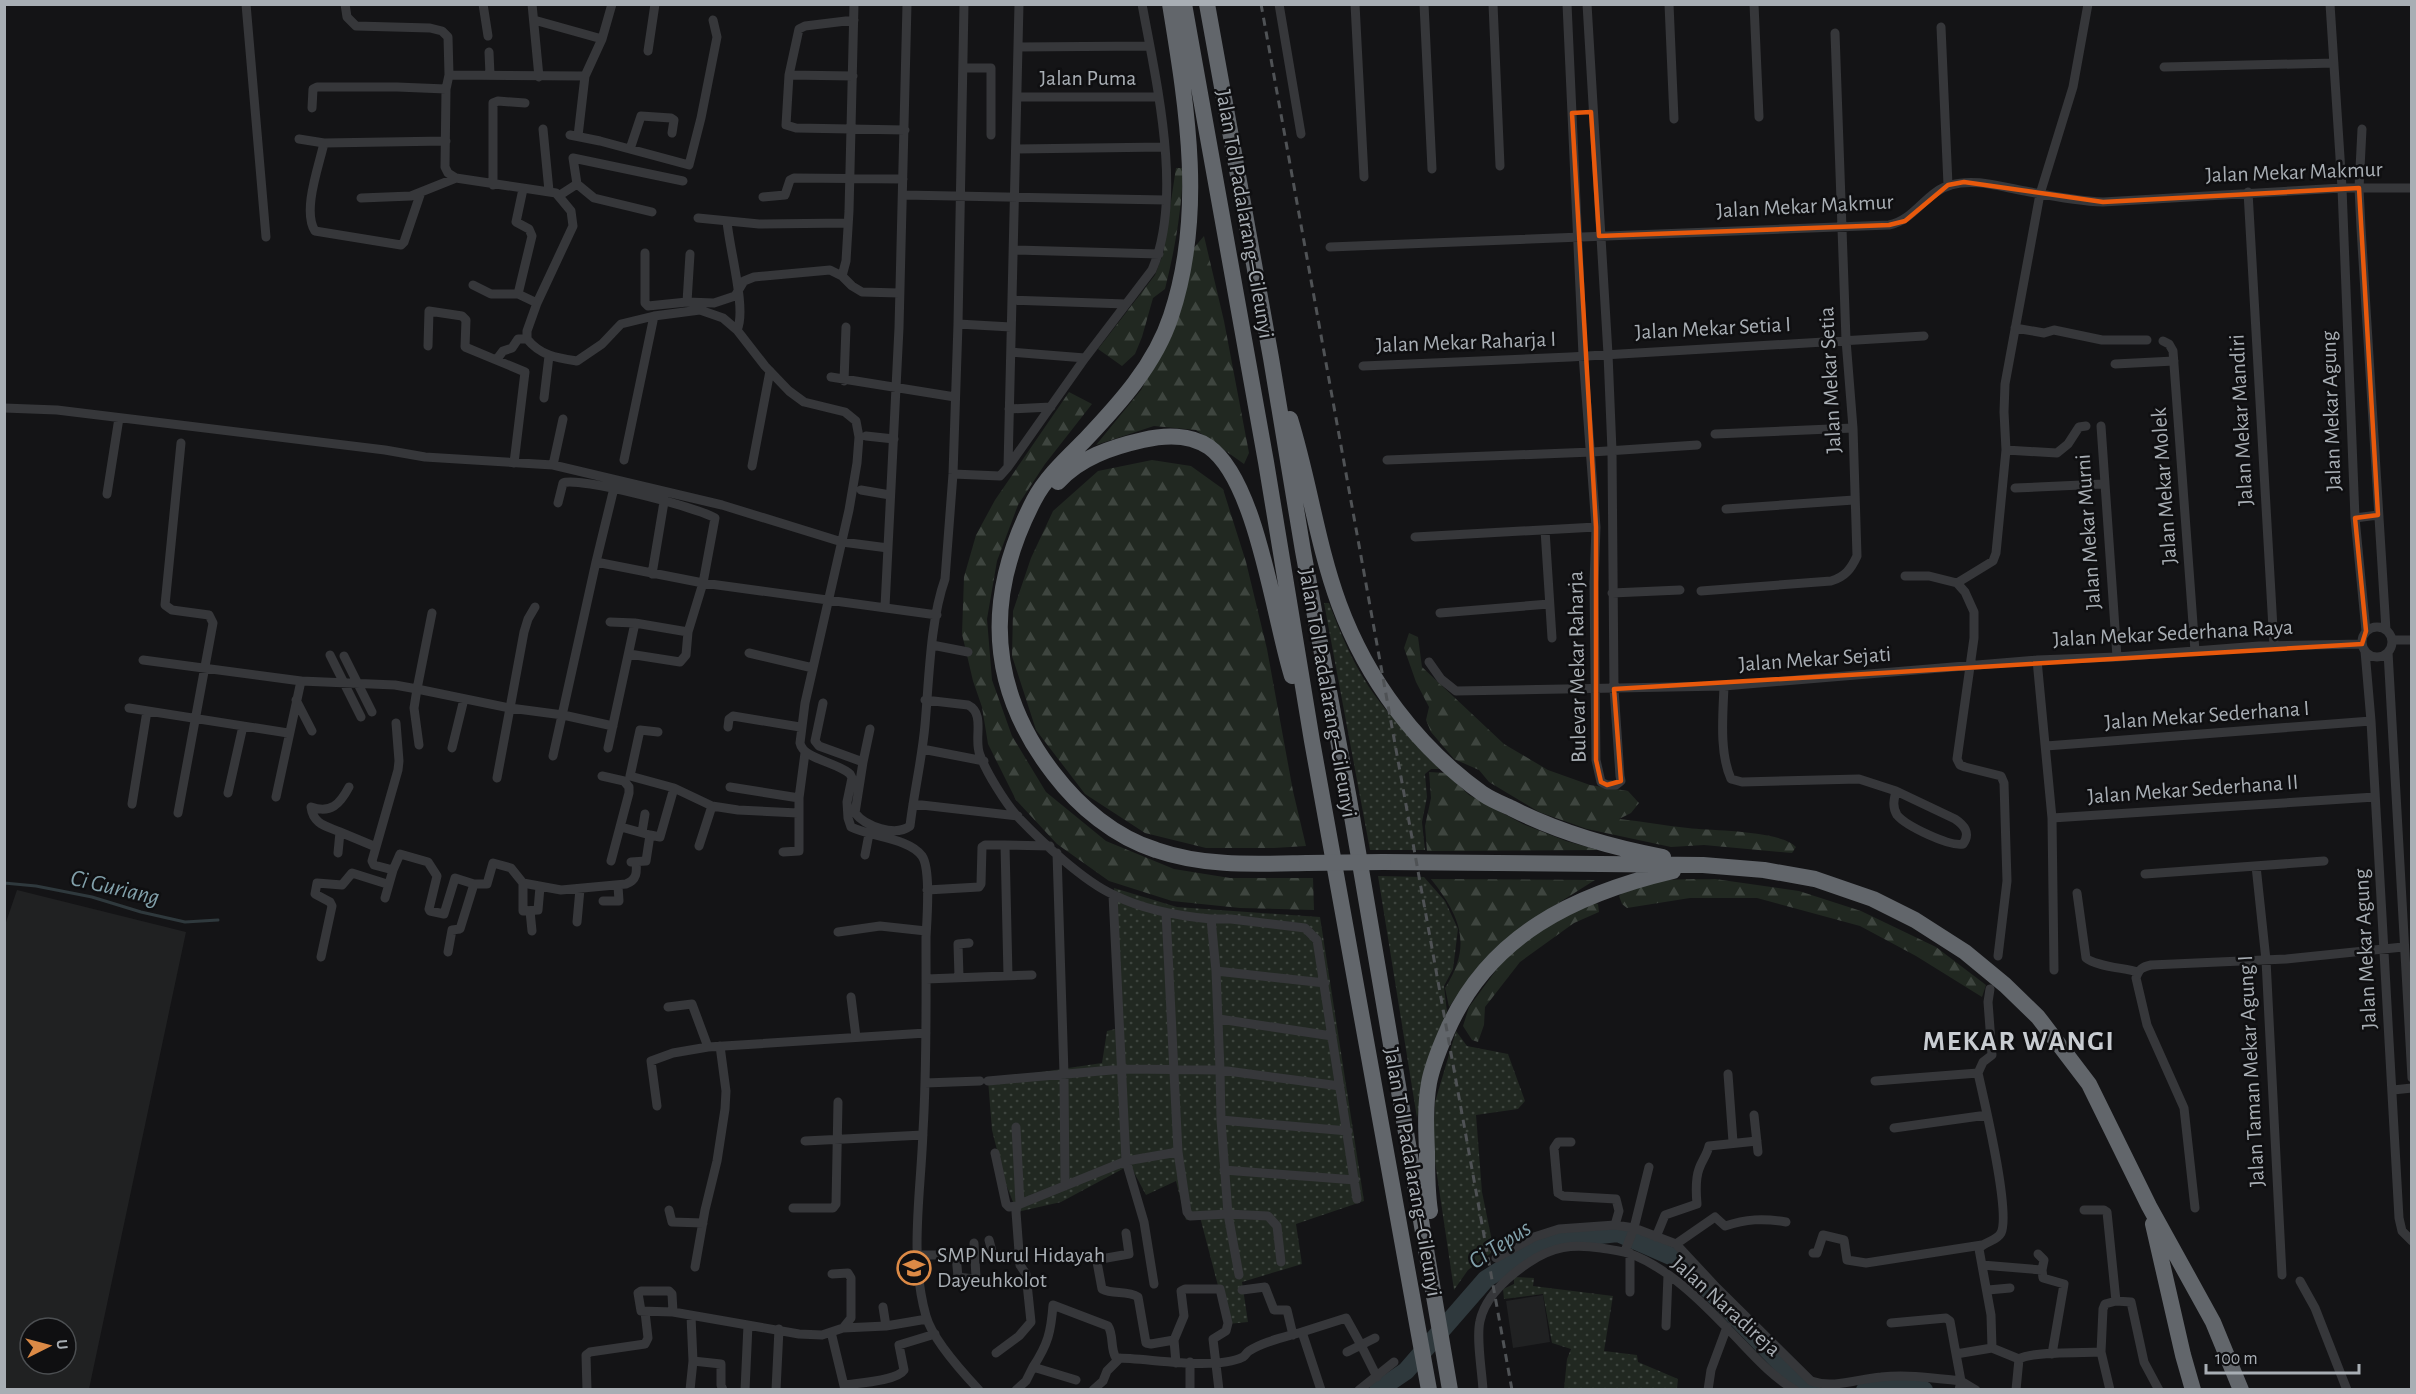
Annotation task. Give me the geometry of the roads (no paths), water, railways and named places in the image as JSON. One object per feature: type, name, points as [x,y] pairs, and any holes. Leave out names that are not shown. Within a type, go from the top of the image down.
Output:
[{"type":"highway","points":[[1170,4],[1184,85],[1191,184],[1186,256],[1170,318],[1139,378],[1109,415],[1058,468],[1035,498],[1004,579],[999,619],[1000,648],[1006,687],[1022,726],[1043,760],[1065,789],[1092,814],[1116,831],[1153,849],[1184,859],[1228,864],[1383,862],[1703,865],[1764,870],[1815,879],[1873,899],[1915,920],[1965,952],[2005,985],[2037,1017],[2072,1059],[2089,1084],[2148,1206],[2213,1322],[2241,1389]]},
{"type":"highway","name":"Jalan Tol Padalarang–Cileunyi","points":[[1184,4],[1264,450],[1312,741],[1428,1383]]},
{"type":"highway","name":"Jalan Tol Padalarang–Cileunyi","points":[[1207,4],[1271,358],[1303,551],[1452,1372],[1450,1389]]},
{"type":"highway","points":[[1271,358],[1303,460],[1314,517],[1339,603],[1364,661],[1409,726],[1429,748],[1484,795],[1534,820],[1578,837],[1608,845],[1703,865]]},
{"type":"highway","points":[[1024,522],[1067,472],[1087,459],[1131,442],[1160,437],[1189,439],[1209,447],[1234,476],[1242,492],[1255,531],[1289,664],[1312,741]]},
{"type":"highway","points":[[1440,1305],[1427,1193],[1426,1120],[1429,1082],[1455,1012],[1487,967],[1520,935],[1536,924],[1573,903],[1634,880],[1703,865]]},
{"type":"highway","points":[[2148,1206],[2193,1389]]},
{"type":"highway","points":[[1452,1372],[1460,1389]]},
{"type":"street","points":[[246,4],[266,237]]},
{"type":"street","points":[[345,4],[347,17],[356,26],[430,27],[442,31],[449,41],[445,167],[448,173],[456,178],[493,185],[549,191],[560,195],[571,211],[573,226],[537,303],[527,331],[527,339],[539,352],[578,361],[598,348],[621,324],[654,316],[700,310],[723,318],[737,330],[770,371],[789,391],[804,402],[845,412],[856,421],[859,437],[857,463],[830,599],[800,727],[800,747],[805,753],[831,762],[852,777],[847,813],[850,831],[869,834],[913,848],[922,856],[926,869],[925,1083],[917,1230],[920,1282],[927,1320],[935,1334],[979,1389]]},
{"type":"street","points":[[483,4],[488,36]]},
{"type":"street","points":[[532,4],[538,77]]},
{"type":"street","points":[[612,4],[602,39],[585,76],[577,136],[689,165],[717,37],[713,20]]},
{"type":"street","points":[[648,51],[655,4]]},
{"type":"street","points":[[842,276],[846,261],[848,223],[854,4]]},
{"type":"street","points":[[885,607],[899,328],[907,4]]},
{"type":"street","points":[[870,729],[854,805],[855,813],[860,820],[895,832],[906,829],[910,826],[922,749],[932,645],[945,579],[953,474],[964,4]]},
{"type":"street","points":[[1008,467],[1017,149],[1018,4]]},
{"type":"street","points":[[953,474],[1000,476],[1084,358],[1152,270],[1159,254],[1166,200],[1164,147],[1142,4]]},
{"type":"street","points":[[1279,4],[1301,134]]},
{"type":"street","points":[[1355,4],[1364,177]]},
{"type":"street","points":[[1424,4],[1432,169]]},
{"type":"street","points":[[1493,4],[1500,166]]},
{"type":"street","name":"Bulevar Mekar Raharja","points":[[1567,4],[1583,356],[1596,527],[1591,689],[1597,770],[1601,782],[1616,785],[1620,781],[1620,776],[1614,689],[1612,451],[1587,4]]},
{"type":"street","points":[[1669,4],[1674,119]]},
{"type":"street","points":[[1754,4],[1759,117]]},
{"type":"street","points":[[1957,583],[1995,558],[2007,450],[2004,400],[2015,328],[2040,194],[2073,87],[2088,4]]},
{"type":"street","name":"Jalan Mekar Agung","points":[[2330,4],[2342,188],[2355,518],[2366,631]]},
{"type":"street","points":[[534,20],[602,39]]},
{"type":"street","points":[[854,20],[801,27],[797,33],[789,75],[786,125],[796,128],[905,130]]},
{"type":"street","points":[[1941,27],[1948,185]]},
{"type":"street","name":"Jalan Mekar Setia","points":[[1701,591],[1831,581],[1848,572],[1857,556],[1853,428],[1846,340],[1835,33]]},
{"type":"street","points":[[1018,47],[1150,46]]},
{"type":"street","points":[[489,52],[490,75]]},
{"type":"street","points":[[2164,68],[2334,63]]},
{"type":"street","points":[[963,68],[991,68],[991,135]]},
{"type":"street","points":[[449,75],[585,76]]},
{"type":"street","points":[[789,75],[853,76]]},
{"type":"street","points":[[312,108],[313,89],[317,87],[397,87],[446,90]]},
{"type":"street","name":"Jalan Puma","points":[[1017,97],[1158,98]]},
{"type":"street","points":[[493,185],[493,103],[498,101],[525,103]]},
{"type":"street","points":[[1572,113],[1592,112]]},
{"type":"street","points":[[630,149],[641,116],[671,118],[674,120],[672,134]]},
{"type":"street","points":[[543,129],[549,191]]},
{"type":"street","name":"Jalan Mekar Agung","points":[[2362,129],[2359,188],[2386,630]]},
{"type":"street","points":[[298,139],[324,143],[446,141]]},
{"type":"street","points":[[324,143],[309,212],[315,231],[401,245],[421,192]]},
{"type":"street","points":[[1017,149],[1164,147]]},
{"type":"street","points":[[652,212],[594,198],[577,184],[573,158],[683,181]]},
{"type":"street","points":[[361,198],[411,196],[456,178]]},
{"type":"street","points":[[763,197],[784,195],[792,178],[903,179]]},
{"type":"street","name":"Jalan Mekar Makmur","points":[[1330,247],[1898,223],[1905,221],[1948,185],[1964,182],[2103,202],[2248,192],[2412,188]]},
{"type":"street","points":[[560,195],[577,184]]},
{"type":"street","points":[[518,294],[532,236],[529,229],[516,222],[523,189]]},
{"type":"street","name":"Jalan Mekar Mandiri","points":[[2248,192],[2274,646]]},
{"type":"street","points":[[903,195],[1166,200]]},
{"type":"street","points":[[698,218],[759,224],[848,223]]},
{"type":"street","points":[[727,221],[741,315],[737,330]]},
{"type":"street","points":[[1014,250],[1159,254]]},
{"type":"street","points":[[645,253],[645,305],[714,303],[732,298],[744,281],[763,274],[830,270],[842,276],[862,292],[899,293]]},
{"type":"street","points":[[687,302],[690,254]]},
{"type":"street","points":[[473,285],[491,294],[518,294],[537,303]]},
{"type":"street","points":[[1012,300],[1126,304]]},
{"type":"street","points":[[428,346],[429,312],[462,316],[466,320],[465,347],[523,370],[525,374],[514,463]]},
{"type":"street","points":[[624,460],[654,316]]},
{"type":"street","points":[[958,324],[1011,327]]},
{"type":"street","points":[[844,381],[846,327]]},
{"type":"street","points":[[2015,328],[2044,333],[2054,330],[2102,340],[2147,340]]},
{"type":"street","name":"Jalan Mekar Setia I","points":[[1570,357],[1924,336]]},
{"type":"street","points":[[497,359],[503,351],[512,348],[518,339],[527,339]]},
{"type":"street","name":"Jalan Mekar Molek","points":[[2163,341],[2172,347],[2174,361],[2195,651]]},
{"type":"street","points":[[1011,352],[1084,358]]},
{"type":"street","points":[[544,398],[549,356]]},
{"type":"street","name":"Jalan Mekar Raharja I","points":[[1363,366],[1570,357]]},
{"type":"street","points":[[2115,364],[2174,361]]},
{"type":"street","points":[[752,466],[770,371]]},
{"type":"street","points":[[831,378],[955,397]]},
{"type":"street","points":[[1009,409],[1051,407]]},
{"type":"street","points":[[4,408],[57,410],[374,448],[425,457],[553,465],[722,505],[842,542],[888,548]]},
{"type":"street","points":[[107,494],[119,418]]},
{"type":"street","points":[[553,465],[563,419]]},
{"type":"street","points":[[2007,450],[2057,453],[2068,444],[2079,427],[2086,426]]},
{"type":"street","name":"Jalan Mekar Murni","points":[[2101,426],[2103,484],[2117,657]]},
{"type":"street","points":[[1715,434],[1853,428]]},
{"type":"street","points":[[866,436],[894,439]]},
{"type":"street","points":[[178,813],[212,618],[209,615],[172,610],[165,605],[181,443]]},
{"type":"street","points":[[1387,460],[1574,453],[1697,445]]},
{"type":"street","points":[[558,503],[563,483],[566,481],[614,488],[715,518],[703,583],[688,632],[686,655],[680,662],[629,654]]},
{"type":"street","points":[[2015,488],[2103,484]]},
{"type":"street","points":[[553,756],[614,488]]},
{"type":"street","points":[[861,490],[890,495]]},
{"type":"street","points":[[1726,509],[1854,501]]},
{"type":"street","points":[[652,574],[664,502]]},
{"type":"street","points":[[2355,518],[2378,515]]},
{"type":"street","points":[[1414,537],[1596,527]]},
{"type":"street","points":[[1545,530],[1552,638]]},
{"type":"street","points":[[596,562],[703,583],[937,615]]},
{"type":"street","points":[[1905,576],[1929,576],[1957,583],[1965,592],[1974,612],[1974,638],[1957,759],[1960,765],[1965,767],[2001,776],[2004,783],[2007,881],[1998,956]]},
{"type":"street","points":[[1612,592],[1680,590]]},
{"type":"street","points":[[1440,613],[1549,604]]},
{"type":"street","points":[[497,778],[524,632],[535,607]]},
{"type":"street","points":[[419,745],[414,708],[432,613]]},
{"type":"street","points":[[610,622],[635,623],[688,632]]},
{"type":"street","points":[[608,748],[635,623]]},
{"type":"street","points":[[2376,627],[2386,630],[2392,640],[2388,652],[2377,657],[2364,648],[2366,631],[2376,627]]},
{"type":"street","points":[[2392,640],[2412,640]]},
{"type":"street","points":[[932,645],[968,652]]},
{"type":"street","name":"Jalan Mekar Sederhana Raya","points":[[2054,970],[2052,818],[2037,660],[2274,646],[2364,648]]},
{"type":"street","name":"Jalan Mekar Agung","points":[[2364,648],[2372,721],[2399,1218],[2402,1231],[2412,1241]]},
{"type":"street","points":[[749,652],[813,668]]},
{"type":"street","name":"Jalan Mekar Agung","points":[[2388,652],[2412,1078]]},
{"type":"street","points":[[330,655],[361,717]]},
{"type":"street","points":[[344,656],[372,712]]},
{"type":"street","points":[[143,660],[301,681],[395,685],[613,726]]},
{"type":"street","name":"Jalan Mekar Sejati","points":[[1429,662],[1441,679],[1456,691],[1724,686],[2037,660]]},
{"type":"street","points":[[276,797],[301,681]]},
{"type":"street","points":[[1724,686],[1724,741],[1726,762],[1731,779],[1742,782],[1859,779],[1896,791],[1962,824],[1967,835],[1963,844],[1953,845],[1902,819],[1894,807],[1896,791]]},
{"type":"street","points":[[452,748],[464,699]]},
{"type":"street","points":[[296,700],[312,731]]},
{"type":"street","points":[[925,700],[968,705],[974,708],[978,715],[977,742],[980,755],[1000,793],[1018,816],[1053,850],[1113,895],[1166,913],[1305,928],[1317,940],[1357,1199]]},
{"type":"street","points":[[823,703],[815,741],[819,746],[863,762]]},
{"type":"street","points":[[129,708],[288,733]]},
{"type":"street","points":[[132,804],[147,711]]},
{"type":"street","points":[[728,727],[729,719],[733,716],[800,727]]},
{"type":"street","name":"Jalan Mekar Sederhana I","points":[[2046,746],[2372,721]]},
{"type":"street","points":[[393,870],[373,864],[398,770],[396,723]]},
{"type":"street","points":[[228,792],[243,726]]},
{"type":"street","points":[[658,732],[640,730],[630,776],[674,788],[712,806],[738,810],[798,813]]},
{"type":"street","points":[[922,749],[984,761]]},
{"type":"street","points":[[783,852],[799,851],[798,813],[805,753]]},
{"type":"street","points":[[602,776],[624,781],[629,787],[621,828],[611,861]]},
{"type":"street","points":[[349,787],[338,803],[329,810],[321,811],[311,807],[312,816],[318,823],[376,848]]},
{"type":"street","points":[[730,787],[799,798]]},
{"type":"street","points":[[621,828],[660,837],[674,788]]},
{"type":"street","name":"Jalan Mekar Sederhana II","points":[[2052,818],[2375,797]]},
{"type":"street","points":[[913,804],[1018,816]]},
{"type":"street","points":[[699,846],[712,806]]},
{"type":"street","points":[[385,898],[387,884],[400,854],[428,862],[437,876],[429,909],[440,915],[444,914],[455,878],[485,886],[492,865],[496,863],[511,868],[523,883],[540,887],[561,890],[618,886],[634,880],[637,871],[633,862],[646,861],[645,814]]},
{"type":"street","points":[[338,853],[340,832]]},
{"type":"street","points":[[865,855],[869,834]]},
{"type":"street","points":[[927,890],[979,887],[982,847],[985,845],[1053,850]]},
{"type":"street","points":[[1005,845],[1008,976]]},
{"type":"street","points":[[1053,850],[1064,1074],[1065,1186]]},
{"type":"street","points":[[2145,874],[2324,861]]},
{"type":"street","name":"Jalan Taman Mekar Agung I","points":[[2256,866],[2266,960],[2282,1275]]},
{"type":"street","points":[[321,957],[332,906],[330,902],[316,894],[316,883],[342,885],[352,873],[387,884]]},
{"type":"street","points":[[523,883],[522,910],[538,910],[540,887]]},
{"type":"street","points":[[448,952],[452,930],[460,928],[474,884]]},
{"type":"street","points":[[603,901],[619,901],[618,886]]},
{"type":"street","points":[[577,922],[580,889]]},
{"type":"street","points":[[2077,893],[2086,958],[2095,964],[2111,965],[2138,972]]},
{"type":"street","points":[[1113,895],[1126,1161],[1144,1222],[1154,1284]]},
{"type":"street","points":[[530,911],[532,931]]},
{"type":"street","points":[[1166,913],[1178,1152],[1188,1215],[1268,1216],[1277,1226],[1281,1262]]},
{"type":"street","points":[[1211,919],[1219,1019],[1224,1170],[1228,1214],[1239,1275]]},
{"type":"street","points":[[837,932],[880,926],[926,931]]},
{"type":"street","points":[[959,976],[958,944],[969,943]]},
{"type":"street","points":[[2195,1208],[2184,1108],[2147,1025],[2136,978],[2138,972],[2142,967],[2151,965],[2266,960],[2403,947]]},
{"type":"street","points":[[1216,970],[1325,983]]},
{"type":"street","points":[[926,979],[1032,975]]},
{"type":"street","points":[[2387,979],[2405,977]]},
{"type":"street","points":[[1813,1253],[1817,1253],[1823,1236],[1844,1240],[1847,1260],[1866,1263],[1982,1245],[2001,1233],[2002,1213],[1996,1154],[1978,1073],[1983,1062],[1992,1055],[1988,1002],[1990,989]]},
{"type":"street","points":[[851,997],[856,1037]]},
{"type":"street","points":[[668,1007],[691,1003],[708,1047]]},
{"type":"street","points":[[1219,1019],[1332,1036]]},
{"type":"street","points":[[657,1106],[651,1061],[673,1053],[720,1046],[926,1033]]},
{"type":"street","points":[[695,1267],[717,1161],[725,1109],[726,1090],[720,1046]]},
{"type":"street","points":[[925,1083],[984,1081],[1123,1069],[1173,1069],[1220,1070],[1340,1086]]},
{"type":"street","points":[[1875,1081],[1978,1073]]},
{"type":"street","points":[[1728,1074],[1733,1142]]},
{"type":"street","points":[[2393,1090],[2412,1088]]},
{"type":"street","points":[[793,1208],[833,1208],[835,1206],[838,1102]]},
{"type":"street","points":[[1754,1114],[1758,1152]]},
{"type":"street","points":[[1894,1128],[1987,1115]]},
{"type":"street","points":[[1221,1120],[1348,1131]]},
{"type":"street","points":[[996,1353],[1019,1336],[1031,1322],[1026,1274],[1020,1266],[1019,1254],[1016,1127]]},
{"type":"street","points":[[805,1141],[923,1135]]},
{"type":"street","points":[[1656,1237],[1665,1215],[1697,1204],[1698,1173],[1700,1165],[1706,1159],[1709,1146],[1757,1141]]},
{"type":"street","points":[[1571,1142],[1557,1142],[1554,1148],[1558,1193],[1563,1196],[1616,1199],[1619,1211],[1615,1226]]},
{"type":"street","points":[[995,1153],[1006,1204],[1009,1207],[1126,1161],[1178,1152]]},
{"type":"street","points":[[1630,1292],[1627,1249],[1649,1167]]},
{"type":"street","points":[[1224,1170],[1355,1180]]},
{"type":"street","points":[[2084,1210],[2104,1209],[2107,1212],[2116,1300]]},
{"type":"street","points":[[669,1210],[670,1221],[673,1223],[703,1223]]},
{"type":"street","points":[[1676,1244],[1716,1217],[1725,1226],[1745,1219],[1771,1219],[1786,1222]]},
{"type":"street","points":[[1496,1258],[1543,1233],[1559,1229],[1615,1226],[1634,1229],[1676,1244],[1811,1381],[1843,1384],[1892,1377],[1976,1389]]},
{"type":"street","points":[[1126,1233],[1129,1254],[1101,1259],[1097,1262],[1102,1289],[1138,1297],[1144,1337],[1148,1344],[1174,1340]]},
{"type":"street","points":[[989,1240],[993,1255],[1019,1254]]},
{"type":"street","points":[[918,1254],[956,1255],[958,1277],[974,1279],[976,1277],[974,1243]]},
{"type":"street","name":"Jalan Naradireja","points":[[1483,1389],[1480,1322],[1490,1300],[1515,1272],[1546,1252],[1577,1244],[1627,1249],[1668,1275],[1727,1327],[1776,1383],[1795,1389]]},
{"type":"street","points":[[1982,1245],[1979,1249],[1988,1290],[1992,1348]]},
{"type":"street","points":[[2038,1254],[2044,1260],[2043,1278],[2064,1284],[2052,1354]]},
{"type":"street","points":[[1982,1265],[2042,1270]]},
{"type":"street","points":[[832,1274],[850,1275],[851,1315],[843,1328]]},
{"type":"street","points":[[1666,1326],[1668,1275]]},
{"type":"street","points":[[2300,1281],[2315,1308],[2347,1389]]},
{"type":"street","points":[[1242,1290],[1265,1287],[1274,1310],[1286,1309],[1288,1311],[1322,1389]]},
{"type":"street","points":[[1988,1290],[2010,1288]]},
{"type":"street","points":[[1176,1363],[1174,1340],[1184,1316],[1181,1291],[1220,1289],[1228,1323],[1226,1330],[1213,1338],[1219,1389]]},
{"type":"street","points":[[587,1389],[585,1355],[591,1352],[645,1344],[648,1338],[638,1293],[640,1291],[668,1290],[671,1292],[673,1306]]},
{"type":"street","points":[[2110,1389],[2101,1352],[2103,1309],[2105,1304],[2116,1300],[2131,1302],[2144,1362],[2159,1389]]},
{"type":"street","points":[[1016,1389],[1026,1381],[1047,1346],[1053,1324],[1053,1305],[1108,1326],[1114,1356],[1148,1358],[1176,1363],[1217,1362],[1241,1358],[1256,1348],[1346,1318],[1377,1377]]},
{"type":"street","points":[[641,1306],[673,1306],[691,1316],[799,1334],[822,1335],[843,1328],[886,1326],[927,1320]]},
{"type":"street","points":[[883,1307],[886,1326]]},
{"type":"street","points":[[690,1389],[693,1361],[691,1316]]},
{"type":"street","points":[[1892,1323],[1946,1318],[1950,1321],[1960,1385]]},
{"type":"street","points":[[745,1389],[748,1325]]},
{"type":"street","points":[[1708,1389],[1711,1370],[1727,1327]]},
{"type":"street","points":[[776,1389],[779,1329]]},
{"type":"street","points":[[831,1332],[845,1387],[901,1374],[903,1370],[899,1345],[935,1334]]},
{"type":"street","points":[[1347,1352],[1375,1338]]},
{"type":"street","points":[[1956,1354],[1992,1348],[2019,1359]]},
{"type":"street","points":[[2019,1359],[2024,1356],[2101,1352]]},
{"type":"street","points":[[1093,1389],[1101,1384],[1107,1371],[1120,1358]]},
{"type":"street","points":[[2016,1389],[2019,1359]]},
{"type":"street","points":[[693,1361],[721,1364],[721,1387],[723,1389]]},
{"type":"street","points":[[1190,1362],[1190,1389]]},
{"type":"street","points":[[1359,1389],[1394,1362]]},
{"type":"street","points":[[1033,1366],[1076,1380]]},
{"type":"waterway","name":"Ci Guriang","points":[[4,883],[36,886],[92,897],[185,922],[218,920]]},
{"type":"waterway","name":"Ci Tepus","points":[[1378,1390],[1406,1371],[1486,1279],[1546,1241],[1618,1233],[1675,1258],[1781,1364],[1812,1390]]},
{"type":"waterway","name":"Ci Tepus","points":[[1865,1390],[1912,1386],[1924,1390]]},
{"type":"railway","points":[[1261,4],[1512,1390]]},
{"type":"place","name":"SMP Nurul Hidayah Dayeuhkolot","points":[[914,1268]]},
{"type":"district","name":"MEKAR WANGI","points":[[2019,1042]]}]
